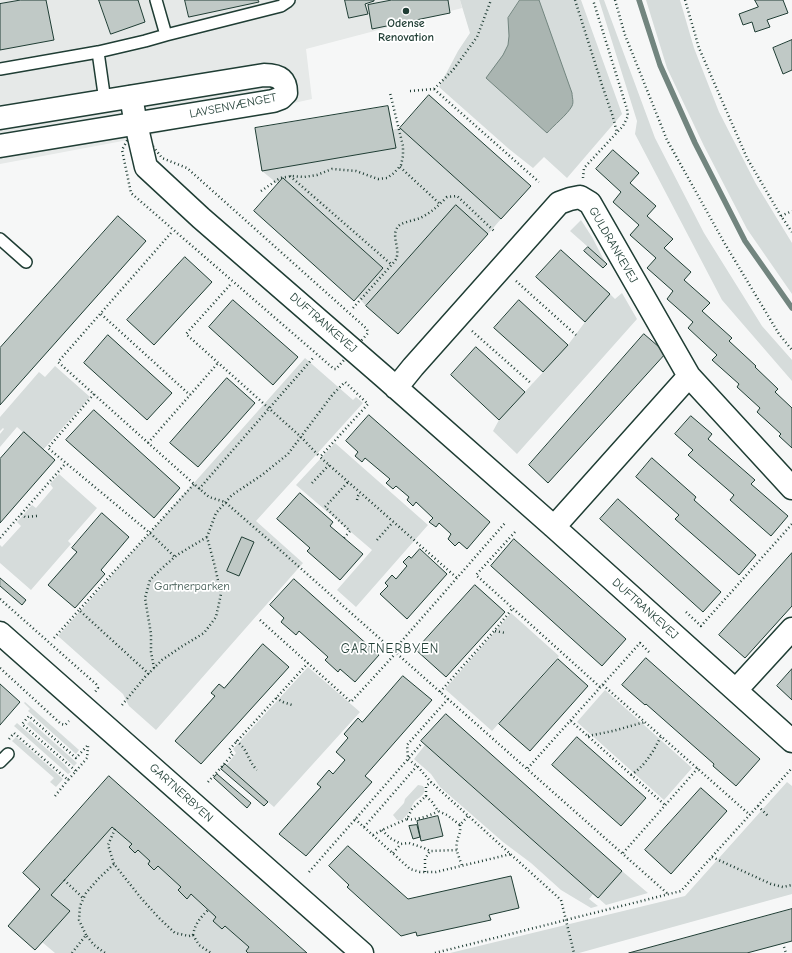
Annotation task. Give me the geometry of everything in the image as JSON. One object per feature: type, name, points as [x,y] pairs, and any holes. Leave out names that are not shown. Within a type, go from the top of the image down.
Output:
[{"type":"street","name":"LAVSENVÆNGET","points":[[0,118],[264,75],[273,75],[282,80],[286,86],[286,92],[281,98],[273,101],[0,146]]},
{"type":"street","name":"DUFTRANKEVEJ","points":[[131,97],[146,167],[201,218],[554,527],[792,741]]},
{"type":"street","name":"GULDRANKEVEJ","points":[[396,388],[559,203],[580,197],[590,203],[689,376],[792,488]]},
{"type":"street","points":[[554,527],[689,376]]},
{"type":"street","points":[[736,690],[792,629]]},
{"type":"street","name":"GARTNERBYEN","points":[[0,633],[362,953]]},
{"type":"lane","points":[[156,0],[166,35]]},
{"type":"lane","points":[[0,69],[98,52],[145,41],[281,6],[289,0]]},
{"type":"lane","points":[[98,52],[105,101]]},
{"type":"lane","points":[[0,239],[26,262]]},
{"type":"path","points":[[410,91],[434,89],[453,70],[477,37],[491,0]]},
{"type":"path","points":[[575,0],[617,133]]},
{"type":"path","points":[[580,197],[584,168],[623,126],[628,116],[593,0]]},
{"type":"path","points":[[615,0],[625,35],[667,140],[736,264],[779,334],[792,350]]},
{"type":"path","points":[[685,0],[699,48],[747,158],[792,232]]},
{"type":"path","points":[[434,89],[539,182]]},
{"type":"path","points":[[261,191],[280,178],[317,175],[332,169],[356,171],[378,179],[387,178],[394,173],[400,166],[403,156],[403,146],[390,93]]},
{"type":"path","points":[[400,166],[440,204]]},
{"type":"path","points":[[290,176],[392,265]]},
{"type":"path","points":[[353,308],[395,261],[397,255],[395,234],[397,227],[402,223],[410,222],[427,214],[436,208],[447,197],[457,196],[495,232]]},
{"type":"path","points":[[781,216],[792,211]]},
{"type":"path","points":[[172,233],[58,362],[199,489],[209,497],[224,502],[271,542],[668,894]]},
{"type":"path","points":[[501,268],[576,334]]},
{"type":"path","points":[[230,285],[186,334],[301,437],[320,457],[457,578]]},
{"type":"path","points":[[101,314],[190,395]]},
{"type":"path","points":[[457,317],[532,384]]},
{"type":"path","points":[[199,489],[313,358]]},
{"type":"path","points":[[148,443],[218,363]]},
{"type":"path","points":[[122,705],[162,660],[204,633],[216,617],[221,594],[207,537],[216,513],[224,502],[232,495],[262,475],[288,454],[326,404],[345,382],[368,404],[320,457]]},
{"type":"path","points":[[94,394],[48,448],[150,533],[175,557]]},
{"type":"path","points":[[0,538],[66,463]]},
{"type":"path","points":[[312,483],[329,465]]},
{"type":"path","points":[[344,538],[350,531],[325,507],[348,482]]},
{"type":"path","points":[[54,638],[194,484]]},
{"type":"path","points":[[357,500],[360,493]]},
{"type":"path","points":[[21,514],[25,517],[37,516],[39,518]]},
{"type":"path","points":[[377,540],[393,522]]},
{"type":"path","points":[[393,651],[505,523]]},
{"type":"path","points":[[686,612],[701,626],[792,524]]},
{"type":"path","points":[[515,532],[476,575],[601,688]]},
{"type":"path","points":[[155,668],[151,652],[151,634],[145,598],[150,580],[175,557],[207,537]]},
{"type":"path","points":[[0,599],[96,684],[98,688],[65,725],[61,724],[0,668]]},
{"type":"path","points":[[440,692],[513,608]]},
{"type":"path","points":[[79,610],[149,674]]},
{"type":"path","points":[[260,620],[351,702],[396,653]]},
{"type":"path","points":[[494,631],[506,633]]},
{"type":"path","points":[[528,769],[640,643],[649,652]]},
{"type":"path","points":[[208,782],[233,754],[228,750],[308,663]]},
{"type":"path","points":[[603,685],[750,815]]},
{"type":"path","points":[[276,698],[292,705]]},
{"type":"path","points":[[408,759],[407,745],[448,700]]},
{"type":"path","points":[[55,796],[87,758],[88,745],[76,758],[29,716],[22,724],[76,771]]},
{"type":"path","points":[[571,721],[665,805]]},
{"type":"path","points":[[588,736],[646,722]]},
{"type":"path","points":[[4,758],[7,741],[14,732],[68,780]]},
{"type":"path","points":[[631,775],[645,763],[661,736]]},
{"type":"path","points":[[236,741],[246,750],[252,765],[257,770]]},
{"type":"path","points":[[309,872],[422,743]]},
{"type":"path","points":[[408,759],[418,766],[431,782],[561,900],[574,953]]},
{"type":"path","points":[[364,827],[418,766]]},
{"type":"path","points":[[623,853],[698,768]]},
{"type":"path","points":[[435,953],[445,952],[681,891],[792,768]]},
{"type":"path","points":[[431,782],[426,786],[426,796],[438,811],[447,815],[460,826],[461,832],[456,844],[462,866]]},
{"type":"path","points":[[407,819],[412,809],[426,796]]},
{"type":"path","points":[[758,806],[768,816]]},
{"type":"path","points":[[373,835],[407,819],[415,820],[434,814],[438,811]]},
{"type":"path","points":[[460,826],[468,816]]},
{"type":"path","points":[[355,819],[410,869],[420,872],[436,872],[511,854]]},
{"type":"path","points":[[115,829],[108,845],[114,864],[141,898],[175,933],[189,936],[193,935]]},
{"type":"path","points":[[382,830],[390,838],[401,844],[410,843],[430,851],[457,850]]},
{"type":"path","points":[[393,853],[401,844]]},
{"type":"path","points":[[425,872],[425,859],[430,851]]},
{"type":"path","points":[[712,857],[771,884],[783,887],[792,885]]},
{"type":"path","points":[[105,953],[94,945],[86,935],[79,920],[80,906],[86,893],[94,883],[114,864]]},
{"type":"path","points":[[64,880],[84,899]]},
{"type":"path","points":[[208,910],[195,926],[193,935],[199,946],[211,953]]},
{"type":"path","points":[[72,953],[86,935]]},
{"type":"path","points":[[784,947],[786,953]]},
{"type":"shaded area","points":[[0,0],[460,0],[462,8],[306,49],[312,99],[128,140],[0,164]]},
{"type":"shaded area","points":[[520,0],[539,0],[572,93],[572,106],[547,133],[486,78],[503,55],[508,45],[508,18]]},
{"type":"green space","points":[[460,0],[581,0],[622,114],[567,178],[544,157],[533,168],[509,149],[439,87],[458,51],[470,33]]},
{"type":"green space","points":[[599,0],[604,0],[655,138],[704,233],[762,326],[792,360],[792,381],[722,300],[635,134],[637,121]]},
{"type":"green space","points":[[646,0],[680,0],[694,48],[719,112],[756,184],[792,243],[792,294],[747,229],[704,146],[667,68]]},
{"type":"green space","points":[[400,128],[501,219],[488,234],[456,206],[366,306],[358,297],[383,268],[283,179],[278,184],[262,171],[395,148],[392,130]]},
{"type":"green space","points":[[581,220],[592,237],[605,262],[570,231]]},
{"type":"green space","points":[[622,293],[637,319],[517,454],[493,431],[499,420],[568,345],[585,322],[610,294],[615,299]]},
{"type":"green space","name":"Gartnerparken","points":[[305,358],[353,400],[356,397],[363,403],[256,521],[303,563],[156,730],[129,706],[123,694],[58,636]]},
{"type":"green space","points":[[55,366],[90,397],[43,450],[17,427],[0,447],[0,434],[4,429],[3,428],[0,431],[0,417],[39,372],[45,377]]},
{"type":"green space","points":[[335,443],[428,525],[356,607],[337,590],[372,550],[296,485]]},
{"type":"green space","points":[[59,474],[97,508],[68,541],[71,544],[31,590],[0,563],[0,545],[2,547],[21,526],[17,522],[32,505],[36,508],[53,488],[50,484]]},
{"type":"green space","points":[[511,613],[559,656],[492,731],[445,689]]},
{"type":"green space","points":[[308,667],[360,712],[274,807],[226,766],[236,753],[233,749]]},
{"type":"green space","points":[[605,690],[692,768],[664,800],[577,722]]},
{"type":"green space","points":[[25,702],[79,750],[76,754],[28,711],[30,709],[24,703]]},
{"type":"green space","points":[[30,721],[77,763],[74,766],[27,724]]},
{"type":"green space","points":[[17,723],[64,764],[71,772],[68,774],[14,726]]},
{"type":"green space","points":[[16,737],[63,779],[56,787],[50,782],[54,778],[12,741]]},
{"type":"green space","points":[[425,745],[593,894],[589,899],[598,906],[591,908],[561,890],[440,787],[431,774],[414,759]]},
{"type":"green space","points":[[787,782],[792,786],[792,894],[579,953],[450,953],[685,896]]},
{"type":"green space","points":[[418,785],[423,786],[424,789],[422,796],[415,801],[403,819],[397,820],[393,815]]},
{"type":"green space","points":[[112,827],[132,844],[129,847],[135,853],[138,850],[150,861],[148,864],[154,870],[158,866],[181,887],[178,891],[187,898],[191,894],[216,917],[213,921],[222,929],[225,926],[249,947],[246,951],[248,953],[55,953],[42,942],[70,911],[51,895]]},
{"type":"green space","points":[[622,871],[648,893],[606,905],[598,898]]},
{"type":"building","points":[[21,0],[46,0],[54,40],[0,50],[0,4]]},
{"type":"building","points":[[99,0],[138,0],[145,22],[111,34]]},
{"type":"building","points":[[185,0],[258,0],[259,2],[189,17]]},
{"type":"building","points":[[345,0],[374,1],[365,4],[368,14],[349,18]]},
{"type":"building","points":[[392,0],[448,0],[450,13],[372,29],[368,5]]},
{"type":"building","points":[[755,0],[783,0],[788,13],[767,20],[770,27],[755,32],[752,22],[743,25],[739,14],[758,7]]},
{"type":"building","points":[[792,40],[792,70],[783,74],[773,48]]},
{"type":"building","points":[[429,95],[531,186],[501,219],[400,128]]},
{"type":"building","points":[[388,106],[396,148],[262,171],[255,128]]},
{"type":"building","points":[[613,150],[639,173],[630,183],[656,206],[647,216],[673,239],[664,248],[691,272],[684,280],[710,303],[702,311],[732,338],[729,341],[778,389],[775,392],[792,408],[792,448],[779,436],[781,434],[757,412],[760,408],[737,387],[739,384],[712,360],[717,355],[688,328],[693,322],[667,299],[673,291],[647,268],[656,258],[630,235],[639,225],[613,202],[621,192],[596,169]]},
{"type":"building","points":[[283,178],[383,268],[354,301],[254,211]]},
{"type":"building","points":[[456,205],[488,234],[398,334],[366,306]]},
{"type":"building","points":[[118,216],[146,241],[0,405],[0,348]]},
{"type":"building","points":[[588,247],[607,264],[603,268],[584,251]]},
{"type":"building","points":[[561,250],[610,294],[585,322],[536,277]]},
{"type":"building","points":[[185,257],[212,282],[154,345],[127,320]]},
{"type":"building","points":[[233,300],[298,357],[273,385],[209,327]]},
{"type":"building","points":[[519,300],[568,345],[543,372],[494,328]]},
{"type":"building","points":[[644,334],[666,353],[548,483],[529,465]]},
{"type":"building","points":[[108,335],[172,393],[147,420],[84,363]]},
{"type":"building","points":[[476,347],[525,392],[499,420],[451,375]]},
{"type":"building","points":[[227,378],[255,403],[198,467],[170,443]]},
{"type":"building","points":[[94,410],[180,488],[154,518],[66,440]]},
{"type":"building","points":[[369,415],[490,522],[467,549],[459,542],[455,546],[448,539],[451,534],[439,523],[436,527],[429,522],[433,518],[416,502],[413,506],[407,500],[409,497],[396,486],[393,489],[386,483],[390,479],[365,458],[362,462],[355,456],[358,452],[346,441]]},
{"type":"building","points":[[691,416],[712,434],[708,439],[755,480],[751,484],[788,516],[771,536],[730,500],[734,495],[688,455],[693,450],[675,434]]},
{"type":"building","points":[[24,432],[55,460],[0,523],[0,459]]},
{"type":"building","points":[[652,458],[696,497],[694,500],[756,555],[739,575],[675,519],[679,515],[636,477]]},
{"type":"building","points":[[300,493],[333,522],[330,526],[363,554],[340,580],[307,551],[310,548],[277,519]]},
{"type":"building","points":[[618,499],[721,592],[703,612],[600,519]]},
{"type":"building","points":[[102,513],[129,537],[101,570],[105,574],[75,608],[48,585],[77,552],[72,548]]},
{"type":"building","points":[[242,537],[254,542],[239,576],[227,571]]},
{"type":"building","points":[[514,539],[626,639],[602,666],[491,566]]},
{"type":"building","points":[[420,549],[447,574],[407,619],[380,594],[388,586],[385,583],[392,575],[396,579],[407,566],[403,562],[409,556],[411,558]]},
{"type":"building","points":[[792,553],[792,606],[745,658],[719,635]]},
{"type":"building","points":[[0,578],[26,600],[22,605],[0,586]]},
{"type":"building","points":[[294,579],[379,655],[355,682],[340,669],[338,672],[325,660],[328,657],[299,631],[296,635],[281,622],[284,618],[270,605]]},
{"type":"building","points":[[475,585],[505,612],[446,677],[416,650]]},
{"type":"building","points":[[263,644],[289,667],[201,764],[175,741],[215,696],[211,693],[219,684],[224,688]]},
{"type":"building","points":[[646,658],[760,759],[736,786],[713,766],[714,764],[646,704],[645,705],[622,685]]},
{"type":"building","points":[[558,659],[588,686],[530,751],[499,724]]},
{"type":"building","points":[[792,669],[792,700],[777,686]]},
{"type":"building","points":[[403,676],[432,700],[365,776],[372,782],[306,856],[279,834],[321,787],[317,784],[329,770],[333,774],[345,760],[336,752],[348,738],[344,734],[358,718],[362,722]]},
{"type":"building","points":[[0,684],[20,702],[0,725]]},
{"type":"building","points":[[446,714],[622,871],[598,898],[421,741]]},
{"type":"building","points":[[577,737],[646,798],[621,826],[552,765]]},
{"type":"building","points":[[225,764],[268,802],[264,806],[221,769]]},
{"type":"building","points":[[217,774],[251,803],[247,808],[214,778]]},
{"type":"building","points":[[109,776],[307,953],[248,953],[246,951],[249,947],[225,926],[222,929],[213,921],[216,917],[191,894],[187,899],[178,890],[181,887],[158,866],[154,870],[148,864],[150,861],[138,850],[135,853],[129,847],[132,844],[112,827],[51,895],[70,911],[35,950],[8,926],[40,889],[23,873]]},
{"type":"building","points":[[701,788],[727,811],[671,874],[645,850]]},
{"type":"building","points":[[438,816],[443,836],[421,841],[417,821]]},
{"type":"building","points":[[417,825],[420,837],[413,839],[409,826]]},
{"type":"building","points":[[348,846],[408,899],[511,876],[519,908],[489,915],[491,920],[417,936],[416,932],[401,936],[347,887],[349,885],[329,866]]},
{"type":"building","points":[[792,909],[792,941],[747,953],[629,953]]},
{"type":"waterway","points":[[639,0],[660,65],[695,143],[745,241],[792,308]]},
{"type":"place","name":"Odense Renovation","points":[[406,11]]},
{"type":"district","name":"GARTNERBYEN","points":[[390,649]]}]
